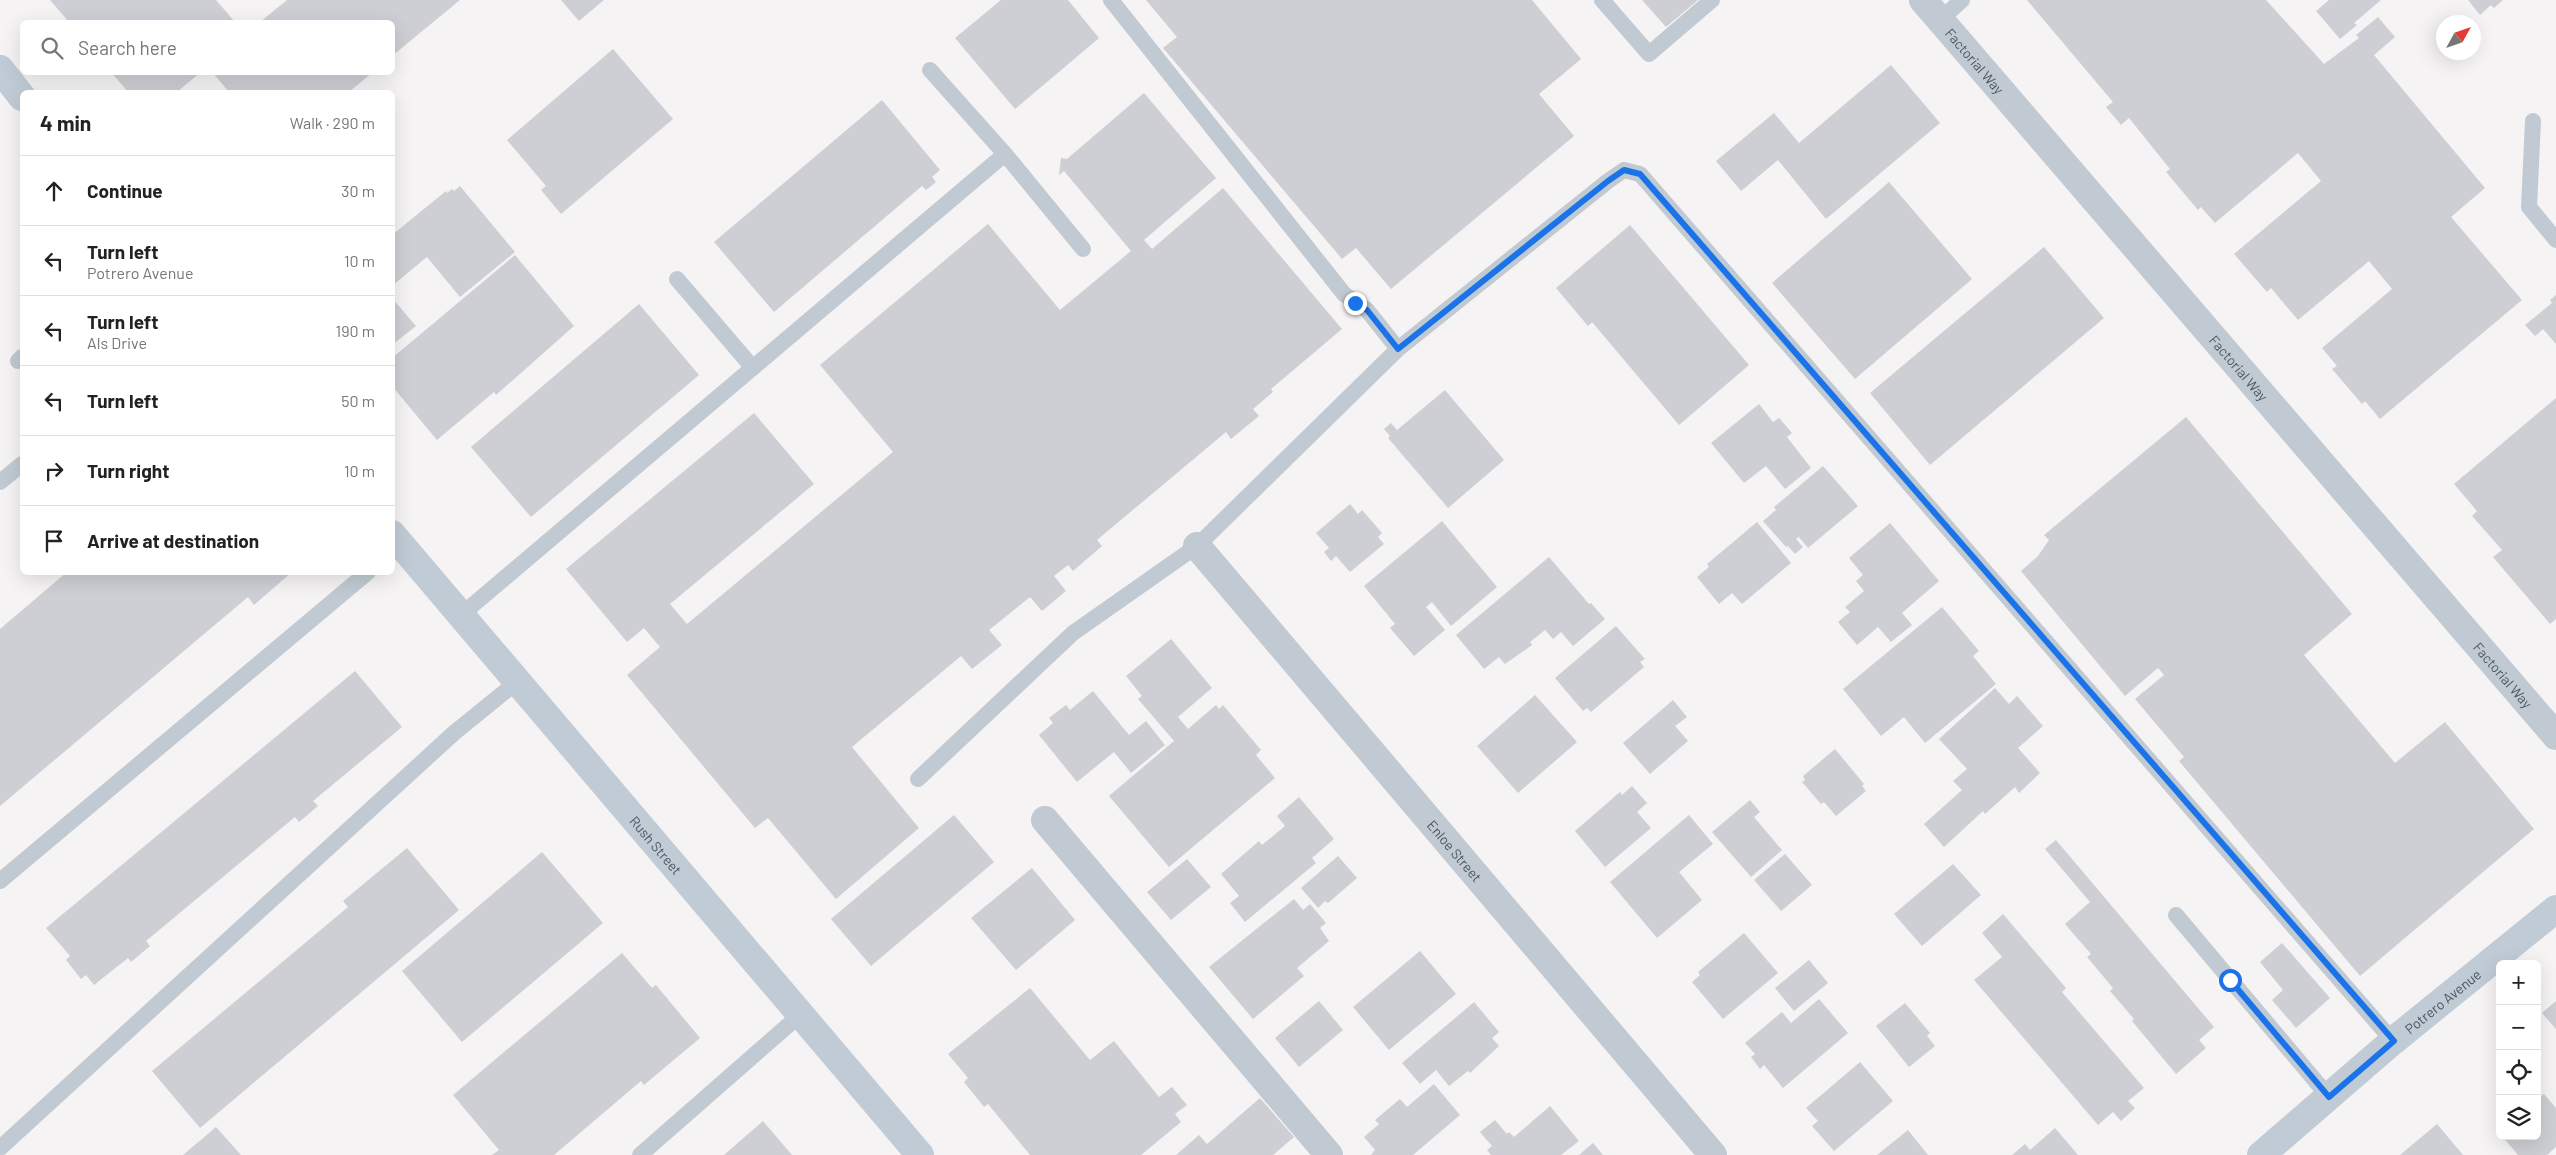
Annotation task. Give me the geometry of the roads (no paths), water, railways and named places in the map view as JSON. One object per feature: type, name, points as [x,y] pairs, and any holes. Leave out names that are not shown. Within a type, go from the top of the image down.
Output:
[{"type":"street","name":"Factorial Way","points":[[1931,10],[2556,736]]},
{"type":"street","points":[[0,69],[20,94]]},
{"type":"street","name":"Rush Street","points":[[396,544],[461,615],[920,1155]]},
{"type":"street","name":"Enloe Street","points":[[1197,546],[1712,1155]]},
{"type":"street","points":[[1046,820],[1328,1155]]},
{"type":"street","name":"Potrero Avenue","points":[[2261,1155],[2394,1041],[2556,909]]},
{"type":"lane","points":[[1111,0],[1344,294],[1367,310],[1398,349]]},
{"type":"lane","points":[[1602,0],[1649,54],[1712,0]]},
{"type":"lane","points":[[1931,10],[1962,0]]},
{"type":"lane","points":[[930,70],[1005,154],[1083,249]]},
{"type":"lane","points":[[2533,120],[2529,207],[2556,240]]},
{"type":"lane","points":[[461,615],[1005,154]]},
{"type":"lane","points":[[918,779],[1073,633],[1197,546],[1398,349],[1624,170],[1640,174],[2394,1041]]},
{"type":"lane","points":[[677,279],[753,368]]},
{"type":"lane","points":[[0,482],[20,466]]},
{"type":"lane","points":[[0,881],[364,575]]},
{"type":"lane","points":[[0,1148],[454,733],[518,682]]},
{"type":"lane","points":[[2176,915],[2329,1097]]},
{"type":"lane","points":[[640,1155],[801,1014]]}]
